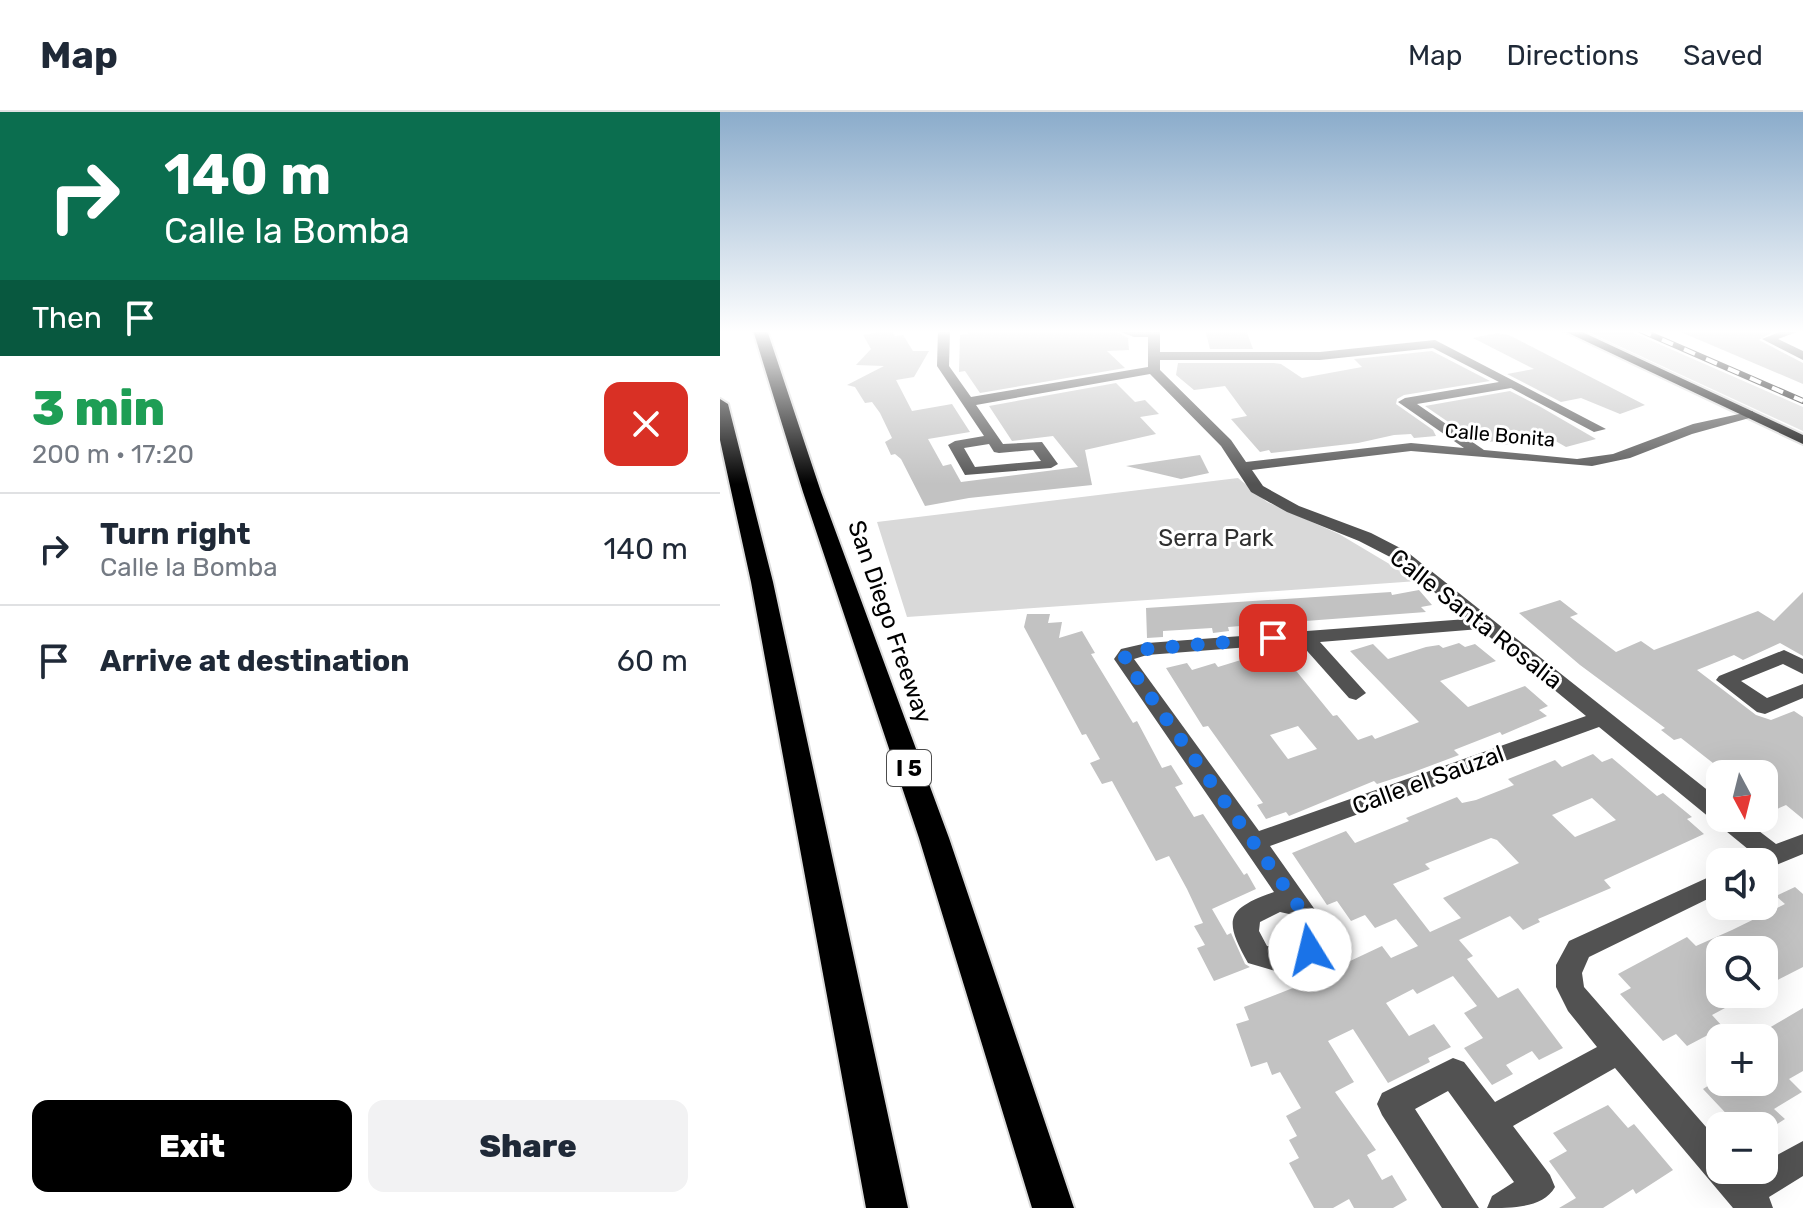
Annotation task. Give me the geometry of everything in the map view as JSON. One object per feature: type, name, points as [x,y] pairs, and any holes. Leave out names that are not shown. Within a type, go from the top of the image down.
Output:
[{"type":"highway","name":"San Diego Freeway","points":[[776,381],[812,492],[934,838],[1053,1208]]},
{"type":"highway","points":[[720,404],[762,582],[887,1208]]},
{"type":"main road","points":[[1678,381],[1803,440]]},
{"type":"street","points":[[954,381],[1010,468]]},
{"type":"street","points":[[968,402],[1068,381]]},
{"type":"street","name":"Calle Santa Rosalia","points":[[1161,381],[1226,443],[1257,489],[1293,509],[1365,537],[1400,555],[1706,802]]},
{"type":"street","points":[[1507,381],[1599,429]]},
{"type":"street","points":[[1480,452],[1405,402],[1513,384]]},
{"type":"street","name":"Calle Bonita","points":[[1242,467],[1411,447],[1577,463],[1603,461],[1629,456],[1666,438],[1748,414]]},
{"type":"street","points":[[996,444],[1037,445],[1051,464],[970,472],[955,445],[996,444]]},
{"type":"street","points":[[1297,905],[1124,659],[1128,653],[1486,623]]},
{"type":"street","points":[[1304,636],[1356,693]]},
{"type":"street","points":[[1801,693],[1765,707],[1726,680],[1784,656],[1803,668]]},
{"type":"street","name":"Calle el Sauzal","points":[[1255,842],[1602,718]]},
{"type":"street","points":[[1740,832],[1757,848]]},
{"type":"street","points":[[1778,854],[1803,843]]},
{"type":"street","points":[[1706,889],[1579,949],[1569,963],[1566,980],[1572,995],[1618,1051],[1735,1185],[1803,1157]]},
{"type":"street","points":[[1490,1122],[1618,1051]]},
{"type":"street","points":[[1462,1208],[1393,1104],[1453,1072],[1538,1187],[1504,1208]]},
{"type":"green space","points":[[1695,381],[1744,381],[1803,407],[1803,431]]},
{"type":"green space","name":"Serra Park","points":[[1238,478],[1267,502],[1339,534],[1418,581],[907,617],[877,522]]},
{"type":"building","points":[[855,381],[897,381],[912,411],[952,404],[970,432],[928,439],[943,466],[951,464],[961,482],[1078,467],[1053,436],[1012,441],[989,406],[1116,383],[1135,402],[1145,400],[1159,414],[1140,417],[1156,434],[1085,450],[1092,485],[969,498],[925,506],[901,459],[895,454],[891,455],[885,442],[892,438],[880,413],[872,402],[865,403],[855,387],[847,385]]},
{"type":"building","points":[[972,381],[1049,381],[980,393]]},
{"type":"building","points":[[1183,381],[1489,381],[1404,395],[1397,399],[1396,404],[1433,430],[1436,436],[1414,438],[1411,434],[1394,435],[1358,443],[1271,453],[1269,450],[1260,452],[1231,419],[1247,416],[1225,386],[1194,390]]},
{"type":"building","points":[[1521,381],[1599,381],[1645,405],[1620,414],[1581,398],[1561,402]]},
{"type":"building","points":[[1510,391],[1596,439],[1566,447],[1552,439],[1501,445],[1497,441],[1489,442],[1483,436],[1475,437],[1465,427],[1457,428],[1425,406]]},
{"type":"building","points":[[1200,455],[1209,473],[1181,479],[1126,466]]},
{"type":"building","points":[[1419,590],[1432,605],[1421,607],[1426,612],[1292,622],[1294,627],[1278,628],[1277,623],[1228,627],[1229,631],[1213,633],[1212,628],[1163,631],[1163,637],[1147,638],[1146,608],[1391,592],[1392,595]]},
{"type":"building","points":[[1803,592],[1803,656],[1780,643],[1743,660],[1734,655],[1697,670],[1756,715],[1771,720],[1794,711],[1803,717],[1803,819],[1786,805],[1778,809],[1778,760],[1709,760],[1681,738],[1674,740],[1661,730],[1665,728],[1580,665],[1519,613],[1560,600],[1578,614],[1570,617],[1616,652],[1641,641],[1654,650],[1758,611],[1774,621]]},
{"type":"building","points":[[1027,614],[1050,614],[1048,623],[1062,622],[1059,638],[1082,631],[1095,653],[1091,654],[1133,723],[1137,721],[1162,768],[1171,765],[1183,784],[1175,787],[1194,817],[1203,814],[1244,875],[1247,873],[1256,889],[1212,909],[1227,935],[1231,933],[1245,964],[1250,967],[1214,981],[1197,948],[1205,945],[1194,926],[1203,923],[1187,889],[1169,856],[1156,861],[1112,781],[1102,784],[1090,763],[1100,759],[1086,734],[1082,735],[1024,627]]},
{"type":"building","points":[[1459,643],[1465,647],[1475,644],[1496,661],[1440,681],[1468,707],[1525,686],[1548,706],[1539,710],[1547,716],[1454,750],[1459,755],[1411,773],[1377,784],[1374,781],[1289,816],[1286,812],[1266,819],[1257,805],[1263,803],[1208,726],[1203,727],[1166,668],[1187,663],[1192,670],[1215,663],[1218,667],[1267,652],[1274,659],[1284,656],[1333,716],[1337,715],[1358,740],[1372,735],[1375,739],[1419,722],[1350,651],[1373,644],[1388,659],[1426,647],[1439,645],[1443,648]],"holes":[[[1298,726],[1317,749],[1288,759],[1270,735]]]},
{"type":"building","points":[[1593,754],[1602,762],[1612,758],[1657,796],[1663,793],[1692,817],[1687,819],[1704,834],[1604,880],[1611,888],[1538,919],[1540,922],[1523,930],[1510,916],[1459,940],[1473,956],[1467,959],[1498,998],[1518,988],[1563,1048],[1539,1060],[1532,1051],[1506,1065],[1513,1074],[1492,1085],[1464,1048],[1483,1038],[1464,1013],[1477,1006],[1453,976],[1417,994],[1413,989],[1386,1003],[1409,1036],[1434,1024],[1451,1047],[1428,1058],[1430,1062],[1388,1083],[1353,1029],[1328,1041],[1354,1082],[1335,1092],[1376,1150],[1367,1155],[1382,1180],[1392,1175],[1407,1200],[1393,1208],[1354,1208],[1349,1199],[1333,1208],[1314,1208],[1289,1163],[1299,1158],[1289,1140],[1297,1136],[1286,1116],[1301,1108],[1280,1072],[1272,1075],[1267,1062],[1251,1067],[1236,1024],[1249,1020],[1244,1007],[1293,988],[1287,978],[1308,969],[1314,978],[1382,946],[1391,958],[1418,946],[1396,919],[1375,928],[1365,915],[1351,921],[1337,901],[1327,905],[1292,853],[1346,831],[1355,843],[1457,797],[1462,803],[1514,785],[1508,779],[1555,760],[1562,767]],"holes":[[[1592,798],[1616,820],[1575,837],[1552,815]],[[1491,838],[1497,840],[1519,863],[1443,898],[1461,918],[1430,932],[1393,884],[1430,869],[1425,864]]]},
{"type":"building","points":[[1795,887],[1803,894],[1803,967],[1778,980],[1778,936],[1718,936],[1752,920],[1778,920],[1778,907],[1785,904],[1778,895]]},
{"type":"building","points":[[1687,937],[1696,946],[1706,942],[1706,1008],[1725,1008],[1712,1015],[1720,1024],[1706,1024],[1706,1036],[1687,1046],[1676,1034],[1663,1041],[1620,994],[1631,988],[1618,974]]},
{"type":"building","points":[[1803,1008],[1803,1071],[1789,1079],[1802,1092],[1774,1109],[1777,1112],[1725,1112],[1710,1096],[1778,1096],[1776,1024]]},
{"type":"building","points":[[1608,1105],[1628,1128],[1634,1124],[1673,1170],[1636,1194],[1633,1189],[1603,1208],[1559,1208],[1576,1198],[1549,1161],[1567,1151],[1553,1133]]},
{"type":"railway","points":[[1757,381],[1803,401]]},
{"type":"route","points":[[1273,638],[1147,649],[1128,653],[1124,659],[1316,931],[1310,950]]}]
